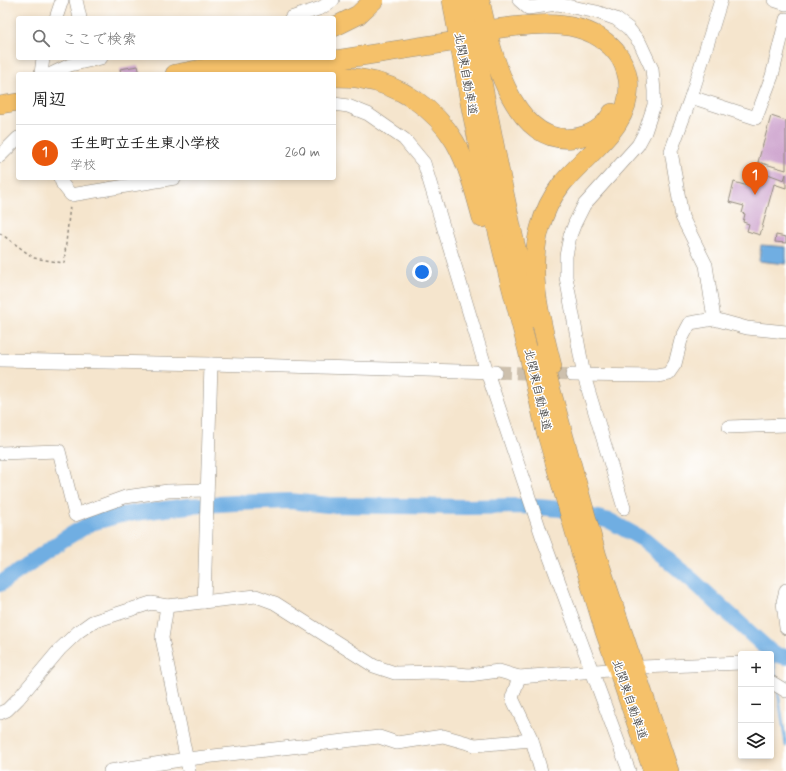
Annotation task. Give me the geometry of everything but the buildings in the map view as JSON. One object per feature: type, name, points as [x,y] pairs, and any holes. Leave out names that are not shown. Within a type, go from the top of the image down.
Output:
[{"type":"highway","points":[[336,26],[358,15],[374,0]]},
{"type":"highway","name":"北関東自動車道","points":[[452,0],[470,103],[489,196],[528,351],[545,428],[571,490]]},
{"type":"highway","name":"北関東自動車道","points":[[467,0],[485,101],[523,279],[571,490],[589,555],[605,632],[653,771]]},
{"type":"highway","points":[[480,0],[504,84],[523,117],[534,127],[558,138],[569,139],[591,134],[610,118],[616,105],[620,93],[618,72],[606,53],[586,39],[562,32],[495,33],[545,24],[560,24],[576,27],[600,37],[610,44],[624,64],[627,74],[629,86],[628,99],[618,125],[608,137],[571,173],[551,200],[545,213],[536,246],[535,268],[538,302],[548,349],[567,423],[571,490]]},
{"type":"highway","points":[[336,51],[450,38],[336,58]]},
{"type":"highway","points":[[223,66],[242,60]]},
{"type":"highway","points":[[187,72],[223,66],[282,60]]},
{"type":"highway","points":[[262,72],[327,60]]},
{"type":"highway","points":[[336,77],[361,78],[405,93],[429,110],[438,119],[455,142],[471,178],[520,354],[545,428]]},
{"type":"highway","name":"北関東自動車道","points":[[589,555],[669,771]]},
{"type":"main road","points":[[0,105],[16,102]]},
{"type":"main road","points":[[0,117],[16,114]]},
{"type":"street","points":[[57,16],[62,0]]},
{"type":"street","points":[[76,0],[80,16]]},
{"type":"street","points":[[297,16],[321,8],[333,0]]},
{"type":"street","points":[[519,0],[528,8],[563,3],[597,12],[616,19],[628,28],[640,43],[652,69],[654,105],[650,120],[638,145],[584,205],[574,223],[566,256],[566,277],[578,376],[624,508]]},
{"type":"street","points":[[714,319],[706,264],[682,217],[671,151],[691,97],[721,0]]},
{"type":"street","points":[[774,0],[786,4]]},
{"type":"street","points":[[691,97],[756,118],[781,57],[786,19]]},
{"type":"street","points":[[41,72],[43,60]]},
{"type":"street","points":[[55,72],[70,65],[89,60]]},
{"type":"street","points":[[336,104],[348,106],[368,114],[404,139],[424,163],[492,372],[530,502],[629,771]]},
{"type":"street","points":[[0,156],[16,140]]},
{"type":"street","points":[[61,180],[63,186],[71,195],[163,180]]},
{"type":"street","points":[[578,376],[657,376],[668,374],[675,364],[681,340],[690,323],[714,319],[747,328],[786,332]]},
{"type":"street","points":[[0,360],[492,372]]},
{"type":"street","points":[[204,602],[211,364]]},
{"type":"street","points":[[729,427],[786,424]]},
{"type":"street","points":[[0,453],[59,451],[75,515],[125,497],[168,491],[207,494]]},
{"type":"street","points":[[786,590],[784,602],[786,628]]},
{"type":"street","points":[[0,713],[7,710],[18,699],[60,649],[78,632],[92,622],[151,603],[167,606],[256,596],[275,603],[374,666],[394,673],[436,672],[469,675],[499,671],[519,677],[609,670]]},
{"type":"street","points":[[167,606],[162,638],[188,765]]},
{"type":"street","points":[[642,667],[738,663]]},
{"type":"street","points":[[519,677],[512,698],[532,740],[541,771]]},
{"type":"street","points":[[774,684],[786,691]]},
{"type":"street","points":[[110,771],[188,765],[379,738],[397,743],[443,736],[475,745],[532,740]]},
{"type":"path","points":[[0,233],[34,258],[64,263],[71,195]]},
{"type":"water","points":[[761,245],[786,247],[786,264],[759,261]]},
{"type":"waterway","points":[[0,584],[64,539],[91,523],[120,515],[142,512],[188,506],[290,501],[328,505],[468,507],[527,506],[560,509],[610,521],[644,540],[692,580],[773,654],[786,657]]},
{"type":"waterway","points":[[774,663],[776,680]]},
{"type":"waterway","points":[[778,691],[786,746]]},
{"type":"tunnel","points":[[497,372],[572,375]]},
{"type":"place","name":"壬生町立壬生東小学校","points":[[755,195]]}]
